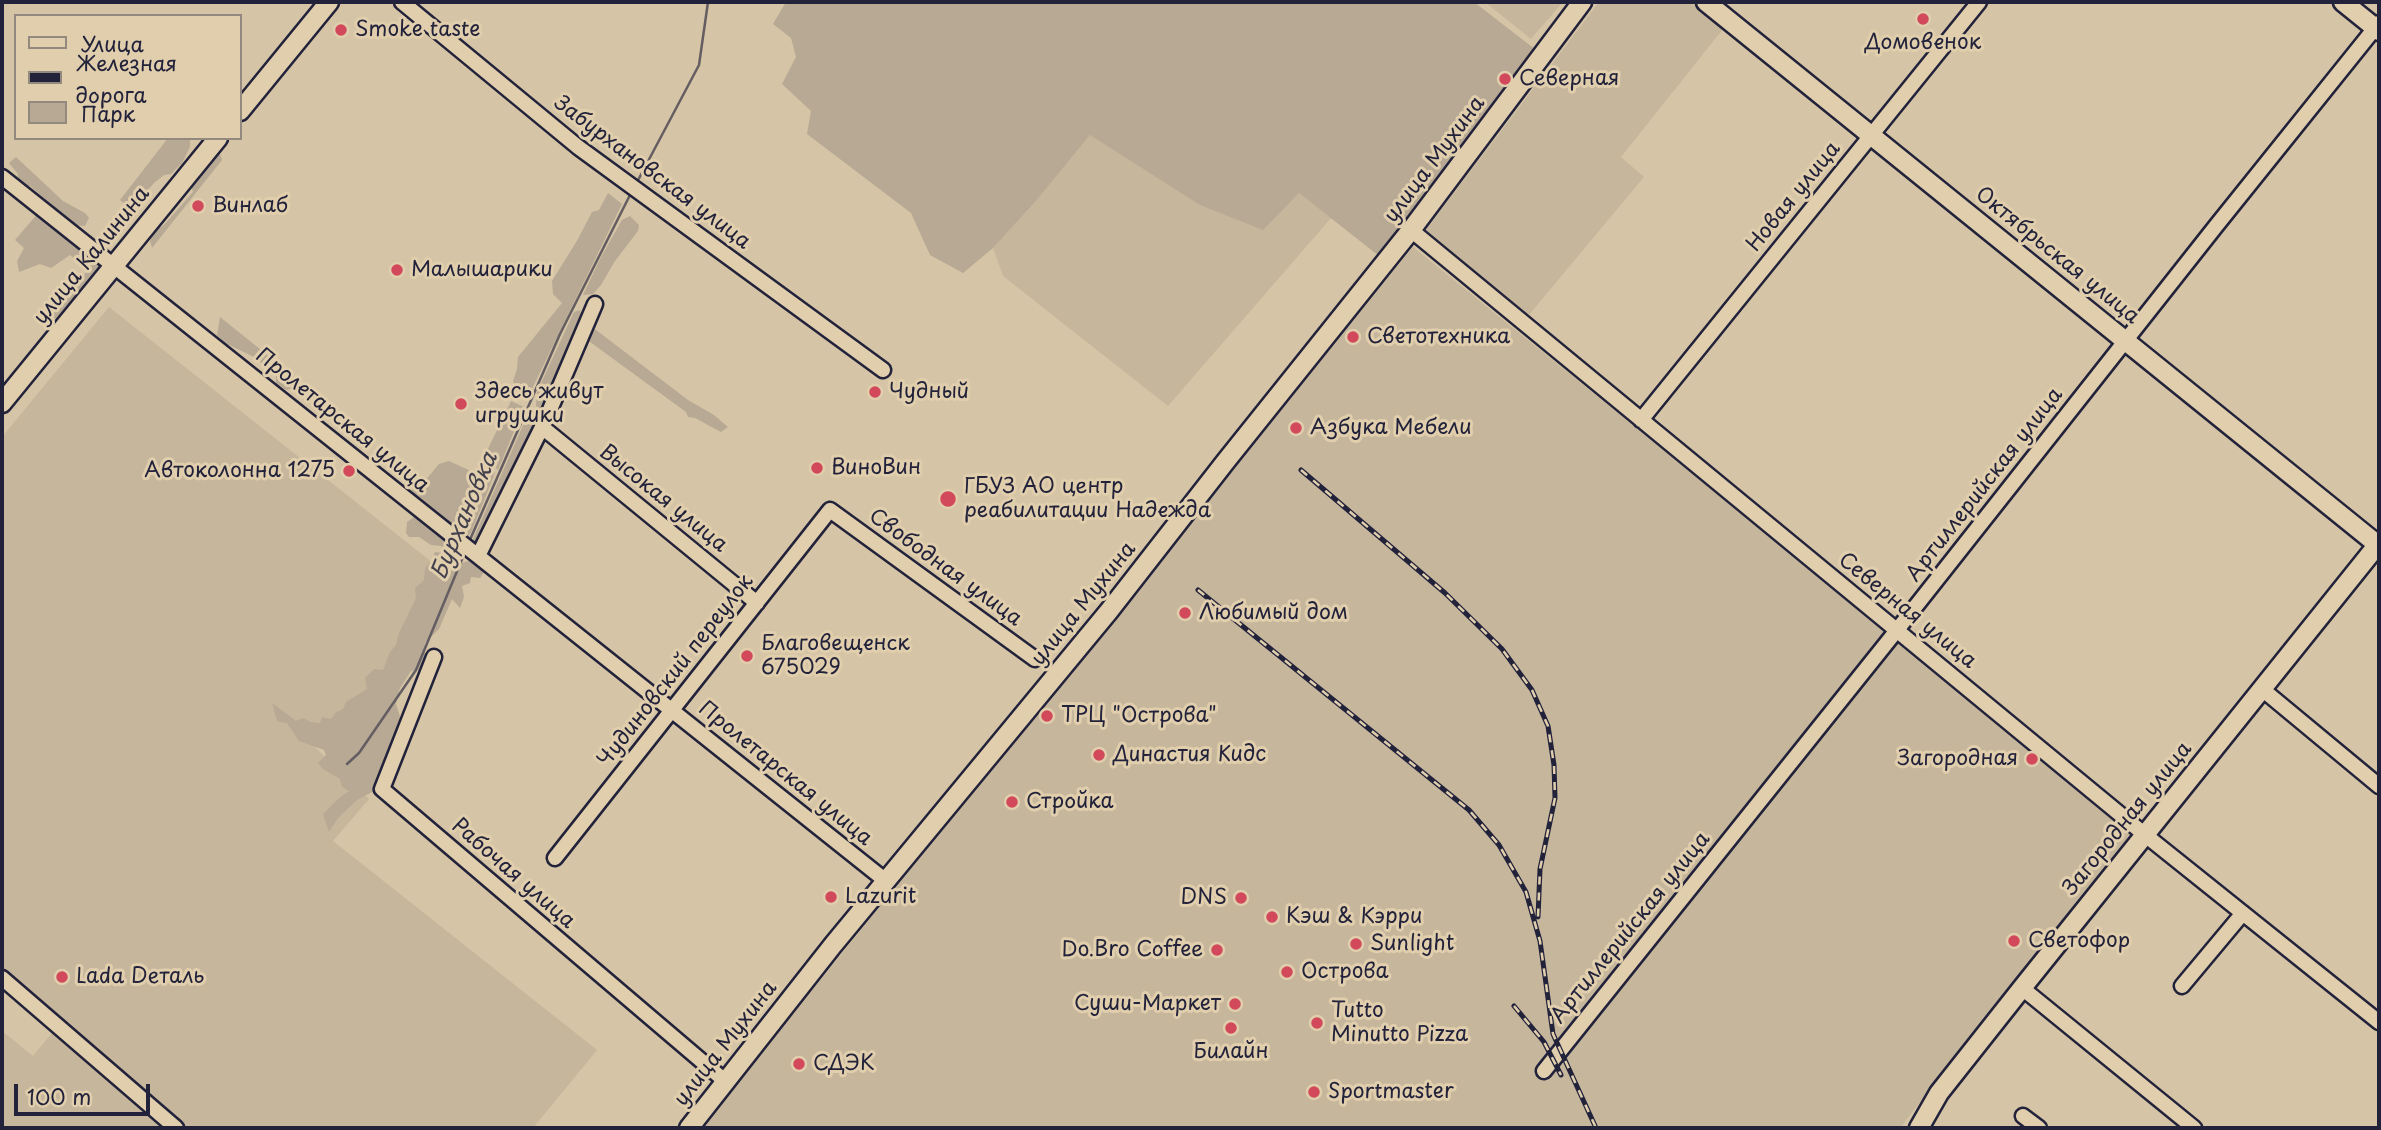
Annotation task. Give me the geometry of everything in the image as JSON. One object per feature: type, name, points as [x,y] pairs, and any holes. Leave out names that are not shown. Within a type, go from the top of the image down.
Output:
[{"type":"main road","points":[[242,109],[329,2]]},
{"type":"main road","name":"улица Мухина","points":[[689,1128],[886,881],[1109,611],[1411,230],[1582,2]]},
{"type":"main road","name":"Октябрьская улица","points":[[1706,2],[2379,545]]},
{"type":"main road","points":[[2343,2],[2378,27]]},
{"type":"main road","name":"улица Калинина","points":[[2,403],[216,140]]},
{"type":"main road","name":"Загородная улица","points":[[1919,1128],[1939,1093],[2144,834],[2379,545]]},
{"type":"street","name":"Забурхановская улица","points":[[402,2],[562,134],[883,370]]},
{"type":"street","name":"Новая улица","points":[[1641,420],[1979,2]]},
{"type":"street","name":"Артиллерийская улица","points":[[1544,1070],[2216,226],[2378,27]]},
{"type":"street","name":"Пролетарская улица","points":[[2,177],[886,881]]},
{"type":"street","name":"Северная улица","points":[[1411,230],[2144,834],[2379,1022]]},
{"type":"street","points":[[471,550],[542,427],[595,304]]},
{"type":"street","name":"Высокая улица","points":[[542,427],[757,603]]},
{"type":"street","name":"Чудиновский переулок","points":[[555,859],[830,510]]},
{"type":"street","name":"Свободная улица","points":[[830,510],[1035,659]]},
{"type":"street","name":"Рабочая улица","points":[[434,657],[382,789],[725,1080]]},
{"type":"street","points":[[2262,689],[2379,786]]},
{"type":"street","points":[[2182,986],[2243,913]]},
{"type":"street","points":[[2,978],[176,1128]]},
{"type":"street","points":[[2022,988],[2194,1128]]},
{"type":"street","points":[[2023,1116],[2039,1128]]},
{"type":"shaded area","points":[[1485,2],[1563,2],[1531,39]]},
{"type":"shaded area","points":[[1599,2],[1690,2],[1723,29],[1621,157],[1644,177],[1528,316],[1426,230]]},
{"type":"shaded area","points":[[1090,135],[1298,192],[1331,218],[1168,406],[1003,276],[993,248]]},
{"type":"shaded area","points":[[1413,247],[1776,541],[2131,835],[1901,1128],[701,1128]]},
{"type":"shaded area","points":[[109,307],[438,567],[399,671],[314,746],[369,799],[333,841],[597,1050],[533,1128],[2,1128],[2,1031],[33,1056],[61,1022],[2,970],[2,437]]},
{"type":"green space","points":[[786,2],[1474,2],[1536,50],[1379,256],[1299,193],[1263,230],[1200,205],[1090,135],[993,248],[963,273],[930,255],[911,213],[807,134],[811,111],[782,84],[796,57],[791,38],[773,24]]},
{"type":"green space","points":[[166,140],[190,140],[190,147],[182,163],[171,174],[164,175],[154,183],[131,209],[120,200]]},
{"type":"green space","points":[[219,151],[222,160],[152,248],[150,240],[153,231],[163,226],[193,192],[190,182],[211,156]]},
{"type":"green space","points":[[16,157],[63,201],[85,213],[89,218],[85,226],[69,225],[54,207],[30,186],[22,187],[17,182],[18,174],[9,163]]},
{"type":"green space","points":[[608,193],[622,204],[527,399],[518,395],[513,381],[518,357],[562,303],[553,294],[552,281],[592,212],[599,210]]},
{"type":"green space","points":[[39,212],[102,263],[57,320],[51,315],[88,270],[70,255],[51,268],[40,264],[19,272],[17,261],[24,248],[15,240]]},
{"type":"green space","points":[[630,216],[639,225],[638,231],[601,285],[593,294],[583,295],[622,220]]},
{"type":"green space","points":[[580,310],[583,320],[540,421],[536,405],[537,392],[574,312]]},
{"type":"green space","points":[[220,317],[296,378],[295,388],[286,390],[276,383],[276,374],[254,357],[225,343],[217,335]]},
{"type":"green space","points":[[589,328],[596,330],[728,427],[721,432],[688,417],[686,412],[586,339]]},
{"type":"green space","points":[[511,401],[524,407],[498,470],[484,457]]},
{"type":"green space","points":[[528,414],[535,416],[534,431],[482,544],[470,546]]},
{"type":"green space","points":[[483,460],[495,473],[471,533],[465,540],[414,500],[410,491],[424,482],[439,464],[449,461],[473,472]]},
{"type":"green space","points":[[420,513],[459,547],[463,553],[459,559],[441,546],[431,545],[419,537],[409,537],[406,533],[407,522]]},
{"type":"green space","points":[[435,552],[442,553],[457,564],[476,562],[484,572],[480,578],[471,577],[470,583],[462,586],[464,597],[460,608],[452,599],[439,629],[425,643],[425,659],[421,670],[411,671],[400,688],[396,704],[403,726],[396,733],[396,745],[376,790],[357,800],[338,818],[329,832],[323,814],[349,791],[342,787],[340,779],[318,763],[326,755],[324,750],[299,741],[287,723],[277,721],[272,703],[296,721],[303,718],[320,723],[322,717],[331,719],[336,712],[343,709],[346,702],[367,689],[365,678],[374,669],[383,670],[416,598],[415,588],[424,580],[425,568]]},
{"type":"waterway","name":"Бурхановка","points":[[636,184],[699,65],[708,2]]},
{"type":"waterway","name":"Бурхановка","points":[[469,542],[560,334],[631,193]]},
{"type":"waterway","name":"Бурхановка","points":[[347,764],[359,753],[416,670],[465,552]]},
{"type":"railway","points":[[1301,470],[1445,593],[1502,649],[1532,690],[1548,726],[1554,765],[1555,798],[1540,869],[1538,917]]},
{"type":"railway","points":[[1198,590],[1469,810],[1499,845],[1526,892],[1540,941],[1553,1034],[1596,1128]]},
{"type":"railway","points":[[1514,1006],[1544,1042],[1561,1075]]},
{"type":"place","name":"Домовенок","points":[[1923,19]]},
{"type":"place","name":"Smoke taste","points":[[341,30]]},
{"type":"place","name":"Северная","points":[[1505,79]]},
{"type":"place","name":"Винлаб","points":[[198,206]]},
{"type":"place","name":"Малышарики","points":[[397,270]]},
{"type":"place","name":"Светотехника","points":[[1353,337]]},
{"type":"place","name":"Чудный","points":[[875,392]]},
{"type":"place","name":"Здесь живут игрушки","points":[[461,404]]},
{"type":"place","name":"Азбука Мебели","points":[[1296,428]]},
{"type":"place","name":"ВиноВин","points":[[817,468]]},
{"type":"place","name":"Автоколонна 1275","points":[[349,471]]},
{"type":"place","name":"ГБУЗ АО центр реабилитации Надежда","points":[[948,499]]},
{"type":"place","name":"Любимый дом","points":[[1185,613]]},
{"type":"place","name":"Благовещенск 675029","points":[[747,656]]},
{"type":"place","name":"ТРЦ \"Острова\"","points":[[1047,716]]},
{"type":"place","name":"Династия Кидс","points":[[1099,755]]},
{"type":"place","name":"Загородная","points":[[2032,759]]},
{"type":"place","name":"Стройка","points":[[1012,802]]},
{"type":"place","name":"Lazurit","points":[[831,897]]},
{"type":"place","name":"DNS","points":[[1241,898]]},
{"type":"place","name":"Кэш & Кэрри","points":[[1272,917]]},
{"type":"place","name":"Светофор","points":[[2014,941]]},
{"type":"place","name":"Sunlight","points":[[1356,944]]},
{"type":"place","name":"Do.Bro Coffee","points":[[1217,950]]},
{"type":"place","name":"Острова","points":[[1287,972]]},
{"type":"place","name":"Lada Dеталь","points":[[62,977]]},
{"type":"place","name":"Суши-Маркет","points":[[1235,1004]]},
{"type":"place","name":"Tutto Minutto Pizza","points":[[1317,1023]]},
{"type":"place","name":"Билайн","points":[[1231,1028]]},
{"type":"place","name":"СДЭК","points":[[799,1064]]},
{"type":"place","name":"Sportmaster","points":[[1314,1092]]}]
